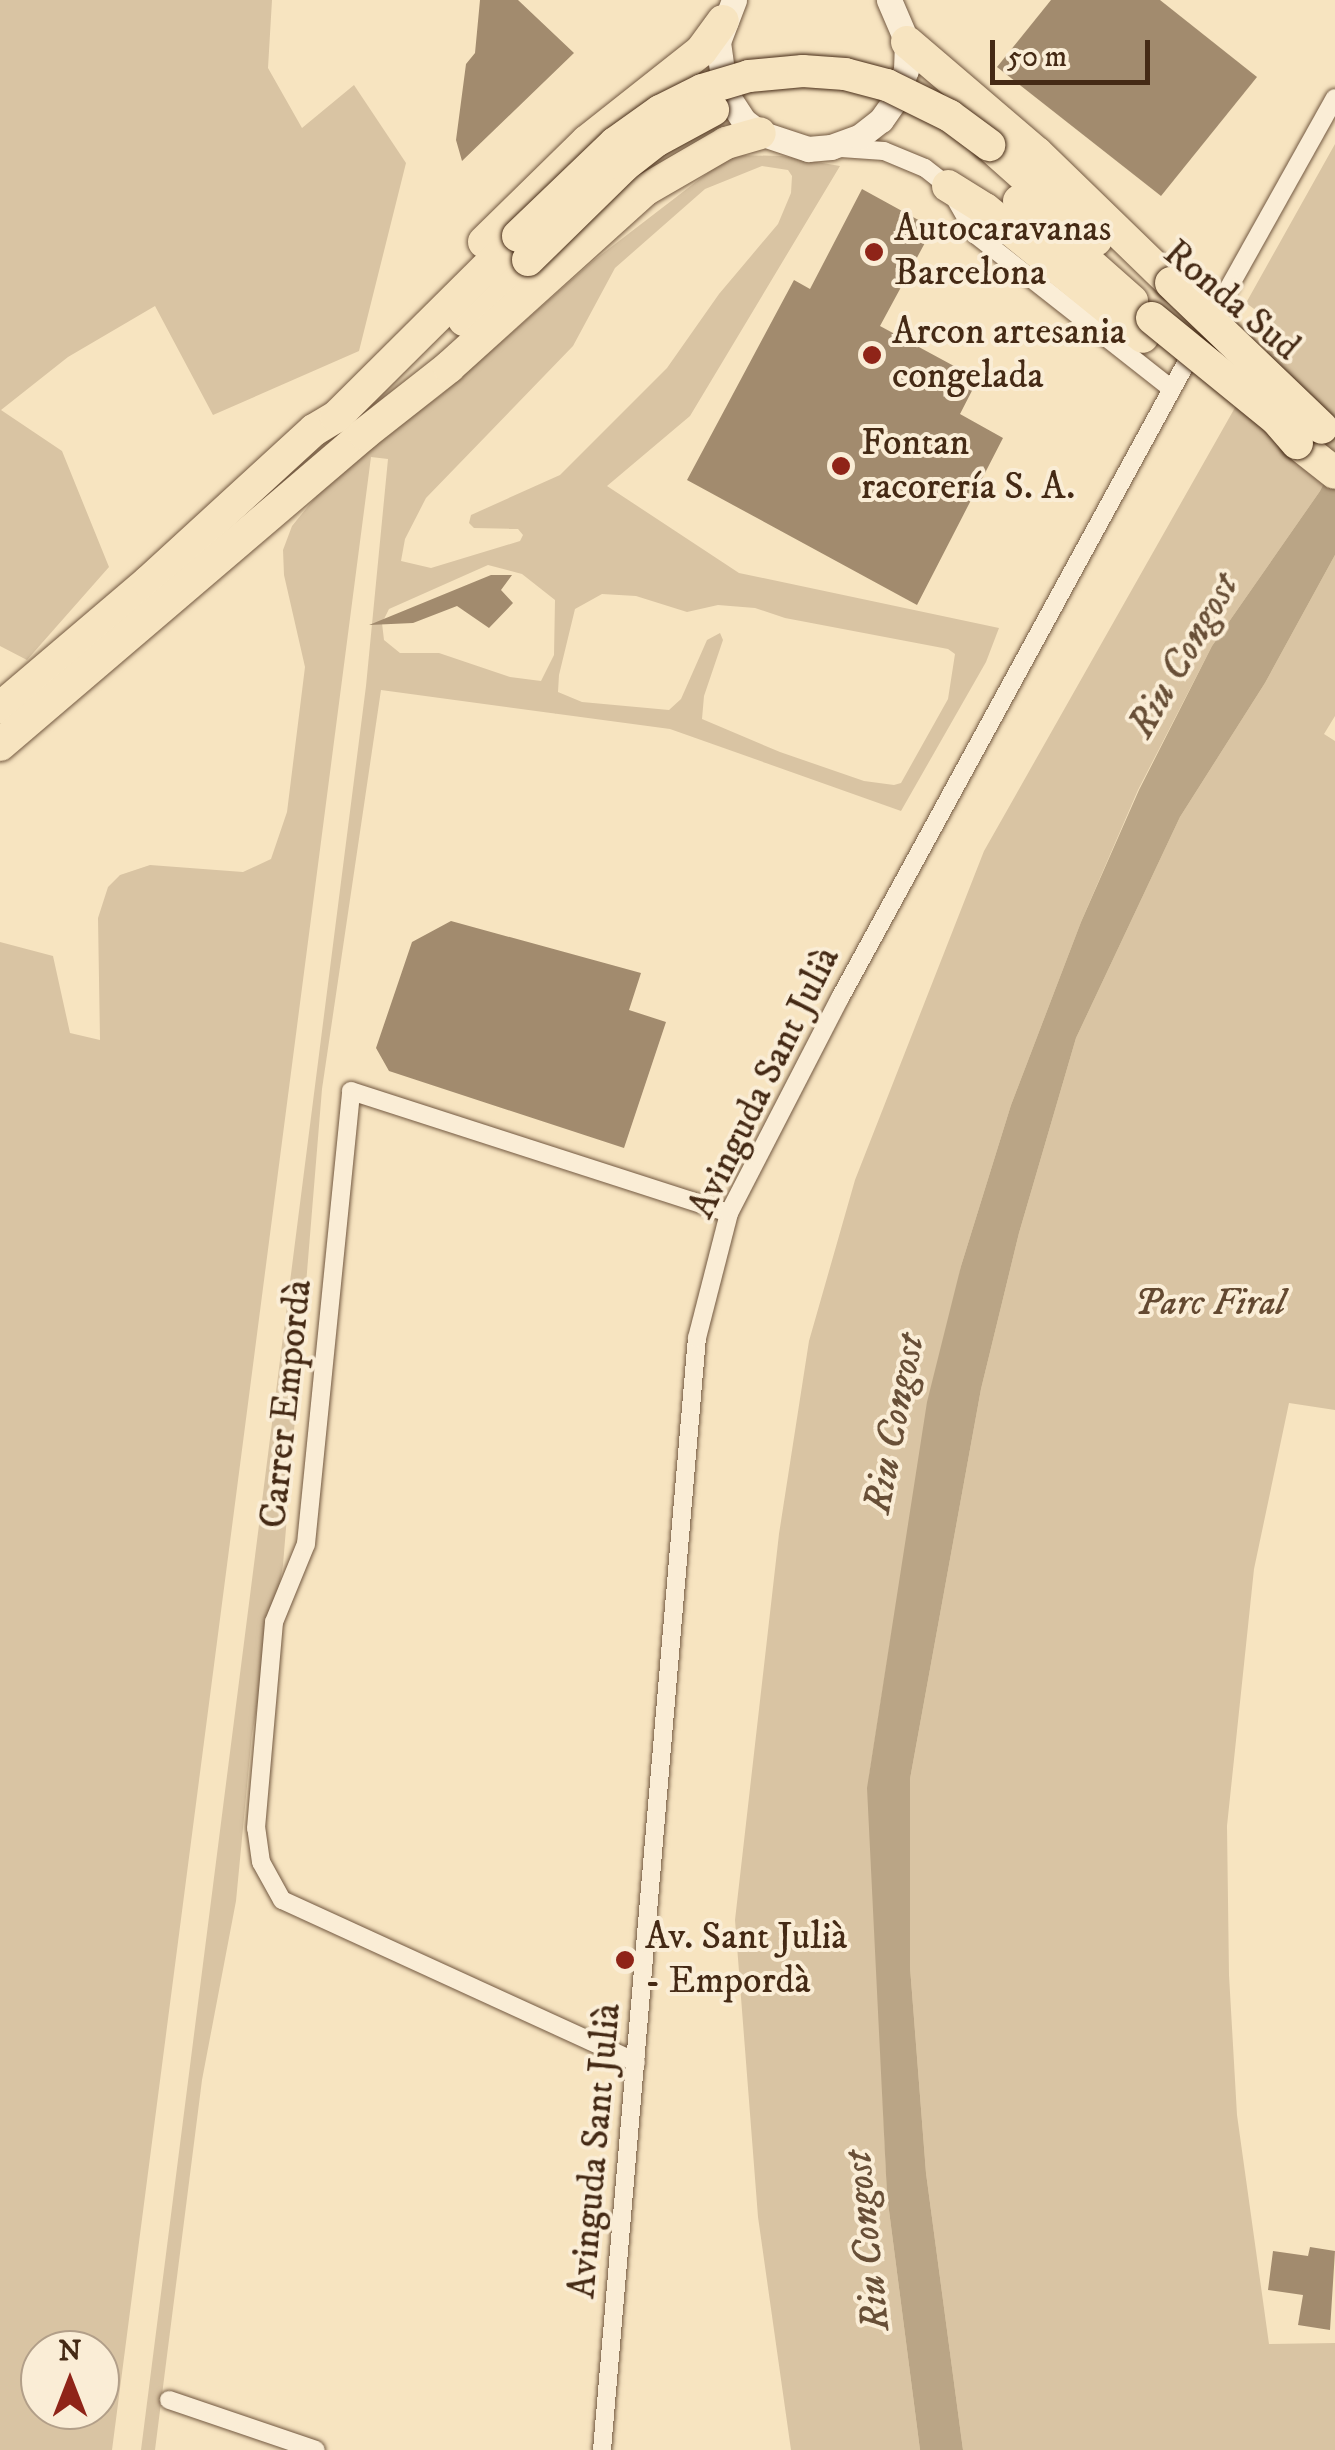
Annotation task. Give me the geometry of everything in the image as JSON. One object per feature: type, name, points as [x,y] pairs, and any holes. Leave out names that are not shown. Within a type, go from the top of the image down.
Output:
[{"type":"highway","points":[[314,430],[327,407],[404,322],[588,140],[701,51],[729,11]]},
{"type":"highway","points":[[906,42],[1037,154],[1157,309],[1268,429],[1318,436]]},
{"type":"highway","name":"Ronda Sud","points":[[523,248],[615,143],[660,111],[702,90],[749,76],[803,71],[845,74],[887,85],[950,116],[984,154],[1157,309]]},
{"type":"highway","points":[[0,745],[449,367],[645,190],[726,143],[760,134]]},
{"type":"highway","points":[[948,186],[1157,309],[1318,436],[1335,473]]},
{"type":"highway","points":[[198,576],[523,248]]},
{"type":"highway","points":[[0,708],[148,582],[314,430],[336,417],[523,248]]},
{"type":"street","points":[[830,147],[859,137],[881,120],[897,97],[906,70],[906,42],[889,0]]},
{"type":"street","points":[[729,11],[718,68],[725,92],[744,121],[760,134],[783,144],[884,150],[925,168],[948,186],[976,236],[1172,389]]},
{"type":"street","name":"Avinguda Sant Julià","points":[[602,2450],[696,1338],[729,1213],[840,998],[1335,98]]},
{"type":"street","name":"Carrer Empordà","points":[[636,2062],[282,1900],[260,1862],[256,1828],[274,1622],[306,1544],[352,1092],[729,1213]]},
{"type":"street","points":[[169,2400],[316,2450]]},
{"type":"green space","points":[[0,0],[272,0],[268,68],[302,128],[354,85],[406,163],[359,351],[213,415],[155,306],[68,357],[1,410],[62,451],[109,567],[27,660],[0,646]]},
{"type":"green space","points":[[1335,144],[1335,461],[1320,491],[1212,646],[1138,790],[1081,922],[1011,1105],[961,1266],[891,1637],[869,1777],[887,2195],[920,2450],[791,2450],[758,2217],[735,1920],[779,1534],[809,1341],[855,1180],[984,851],[1280,328],[1246,303]]},
{"type":"green space","points":[[731,155],[782,156],[840,166],[690,416],[607,486],[739,573],[999,628],[986,662],[901,811],[670,729],[381,690],[322,1089],[283,1565],[252,1734],[236,1901],[202,2080],[155,2450],[141,2450],[366,686],[388,459],[371,457],[120,2388],[120,2330],[20,2330],[20,2430],[115,2430],[112,2450],[0,2450],[0,942],[53,956],[70,1033],[100,1040],[98,918],[108,887],[120,875],[150,865],[243,872],[271,859],[287,812],[305,667],[284,575],[283,550],[292,526],[341,466],[441,395],[593,261]],"holes":[[[762,166],[788,170],[792,176],[791,193],[778,224],[719,294],[667,368],[560,475],[471,515],[469,523],[474,528],[518,529],[523,535],[520,541],[431,568],[401,561],[405,539],[426,498],[573,346],[615,268],[705,189]],[[488,565],[522,574],[555,600],[554,655],[541,681],[510,677],[439,653],[400,653],[384,640],[382,623],[389,609]],[[602,594],[636,596],[687,612],[718,605],[755,608],[785,618],[948,649],[955,654],[948,699],[901,783],[894,785],[864,781],[702,719],[704,696],[723,640],[720,633],[707,640],[681,699],[669,710],[582,702],[558,692],[559,675],[575,609]]]},
{"type":"green space","name":"Parc Firal","points":[[1335,555],[1335,716],[1324,734],[1335,741],[1335,1410],[1289,1403],[1254,1569],[1227,1826],[1229,1975],[1237,2115],[1269,2344],[1335,2343],[1335,2450],[963,2450],[926,2173],[910,1967],[910,1779],[981,1389],[1019,1233],[1076,1038],[1180,817],[1265,683]]},
{"type":"shaded area","points":[[1335,461],[1335,555],[1265,683],[1180,817],[1076,1038],[1019,1233],[981,1389],[910,1779],[910,1967],[926,2173],[963,2450],[920,2450],[887,2195],[867,1788],[927,1402],[961,1266],[1011,1105],[1081,922],[1139,790],[1212,646],[1320,491]]},
{"type":"building","points":[[480,0],[518,0],[574,53],[462,161],[456,140],[466,64],[475,53]]},
{"type":"building","points":[[1051,0],[1160,0],[1257,77],[1161,196],[997,67]]},
{"type":"building","name":"Fontan racorería S. A.","points":[[862,189],[933,228],[880,326],[978,379],[960,414],[1003,438],[917,605],[687,480],[794,280],[810,289]]},
{"type":"building","points":[[491,575],[512,575],[501,590],[513,603],[489,628],[457,606],[413,623],[369,625]]},
{"type":"building","points":[[451,921],[641,973],[629,1010],[666,1022],[624,1148],[389,1071],[376,1048],[412,942]]},
{"type":"building","points":[[1310,2247],[1335,2251],[1330,2330],[1298,2325],[1303,2295],[1268,2290],[1273,2251],[1308,2256]]},
{"type":"place","name":"Autocaravanas Barcelona","points":[[874,252]]},
{"type":"place","name":"Arcon artesania congelada","points":[[872,355]]},
{"type":"place","name":"Fontan racorería S. A.","points":[[841,466]]},
{"type":"place","name":"Av. Sant Julià - Empordà","points":[[625,1960]]},
{"type":"water label","name":"Riu Congost","points":[[1184,656]]},
{"type":"water label","name":"Riu Congost","points":[[895,1424]]},
{"type":"water label","name":"Riu Congost","points":[[868,2241]]}]
